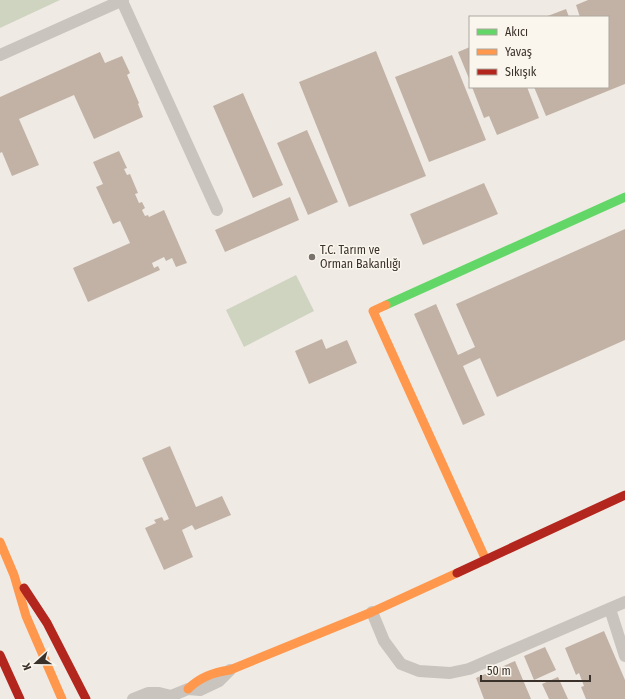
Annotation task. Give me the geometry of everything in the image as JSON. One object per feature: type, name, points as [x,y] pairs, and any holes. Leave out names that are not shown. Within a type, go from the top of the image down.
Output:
[{"type":"main road","points":[[486,560],[373,311],[625,197]]},
{"type":"main road","points":[[230,670],[372,612],[625,496]]},
{"type":"main road","points":[[0,542],[14,575],[26,616],[62,699]]},
{"type":"main road","points":[[14,575],[47,622],[86,699]]},
{"type":"main road","points":[[0,655],[20,699]]},
{"type":"street","points":[[0,55],[123,0],[217,210]]},
{"type":"street","points":[[372,612],[384,641],[401,664],[419,671],[450,673],[469,669],[625,602]]},
{"type":"street","points":[[610,609],[625,656]]},
{"type":"street","points":[[132,699],[148,693],[159,693],[171,698],[188,689],[200,690],[219,681],[230,670]]},
{"type":"green space","points":[[0,0],[60,0],[0,28]]},
{"type":"green space","points":[[296,275],[314,311],[244,347],[226,310]]},
{"type":"building","points":[[588,0],[625,0],[625,84],[546,116],[534,88],[609,88],[609,16],[580,16],[576,5]]},
{"type":"building","points":[[566,9],[569,16],[548,16]]},
{"type":"building","points":[[469,47],[469,79],[458,52]]},
{"type":"building","points":[[376,51],[426,176],[349,207],[299,82]]},
{"type":"building","points":[[100,52],[105,63],[122,56],[130,73],[127,75],[139,103],[138,104],[143,117],[94,139],[74,95],[19,119],[39,165],[12,176],[2,152],[0,153],[0,97]]},
{"type":"building","points":[[452,55],[486,140],[429,162],[395,77]]},
{"type":"building","points":[[472,88],[527,88],[539,118],[497,135],[489,116],[484,118]]},
{"type":"building","points":[[243,93],[283,185],[253,198],[213,106]]},
{"type":"building","points":[[307,130],[338,202],[308,215],[277,143]]},
{"type":"building","points":[[119,151],[127,168],[124,169],[127,175],[130,174],[138,193],[135,194],[139,203],[142,202],[145,208],[142,210],[145,216],[148,215],[149,217],[164,210],[187,263],[176,267],[172,258],[166,261],[164,257],[152,263],[154,268],[158,266],[160,270],[88,302],[73,268],[130,243],[120,221],[113,224],[96,187],[103,184],[93,162]]},
{"type":"building","points":[[484,183],[498,214],[423,245],[410,214]]},
{"type":"building","points":[[290,197],[299,220],[225,252],[215,230]]},
{"type":"building","points":[[625,229],[625,340],[497,397],[480,358],[463,366],[485,415],[463,425],[414,314],[436,304],[458,355],[475,347],[456,304]]},
{"type":"building","points":[[322,339],[326,349],[347,340],[357,363],[309,384],[295,351]]},
{"type":"building","points":[[170,446],[196,507],[222,496],[231,515],[195,530],[192,525],[182,530],[193,557],[164,570],[145,528],[156,523],[154,520],[162,517],[164,521],[169,519],[142,458]]},
{"type":"building","points":[[604,631],[625,680],[625,699],[586,699],[581,687],[584,686],[579,673],[576,675],[565,648]]},
{"type":"building","points":[[545,647],[556,670],[534,680],[524,656]]},
{"type":"building","points":[[515,661],[531,699],[484,699],[476,678]]},
{"type":"building","points":[[558,677],[568,699],[549,699],[542,684]]},
{"type":"traffic: fast","points":[[386,305],[625,197]]},
{"type":"traffic: slow","points":[[386,305],[373,311],[486,560]]},
{"type":"traffic: slow","points":[[0,542],[14,575],[26,616],[62,699]]},
{"type":"traffic: slow","points":[[188,689],[197,681],[207,676],[230,670],[372,612],[457,573]]},
{"type":"traffic: jam","points":[[457,573],[625,495]]},
{"type":"traffic: jam","points":[[24,588],[47,623],[86,699]]},
{"type":"traffic: jam","points":[[0,655],[20,699]]},
{"type":"place","name":"T.C. Tarım ve Orman Bakanlığı","points":[[312,257]]}]
